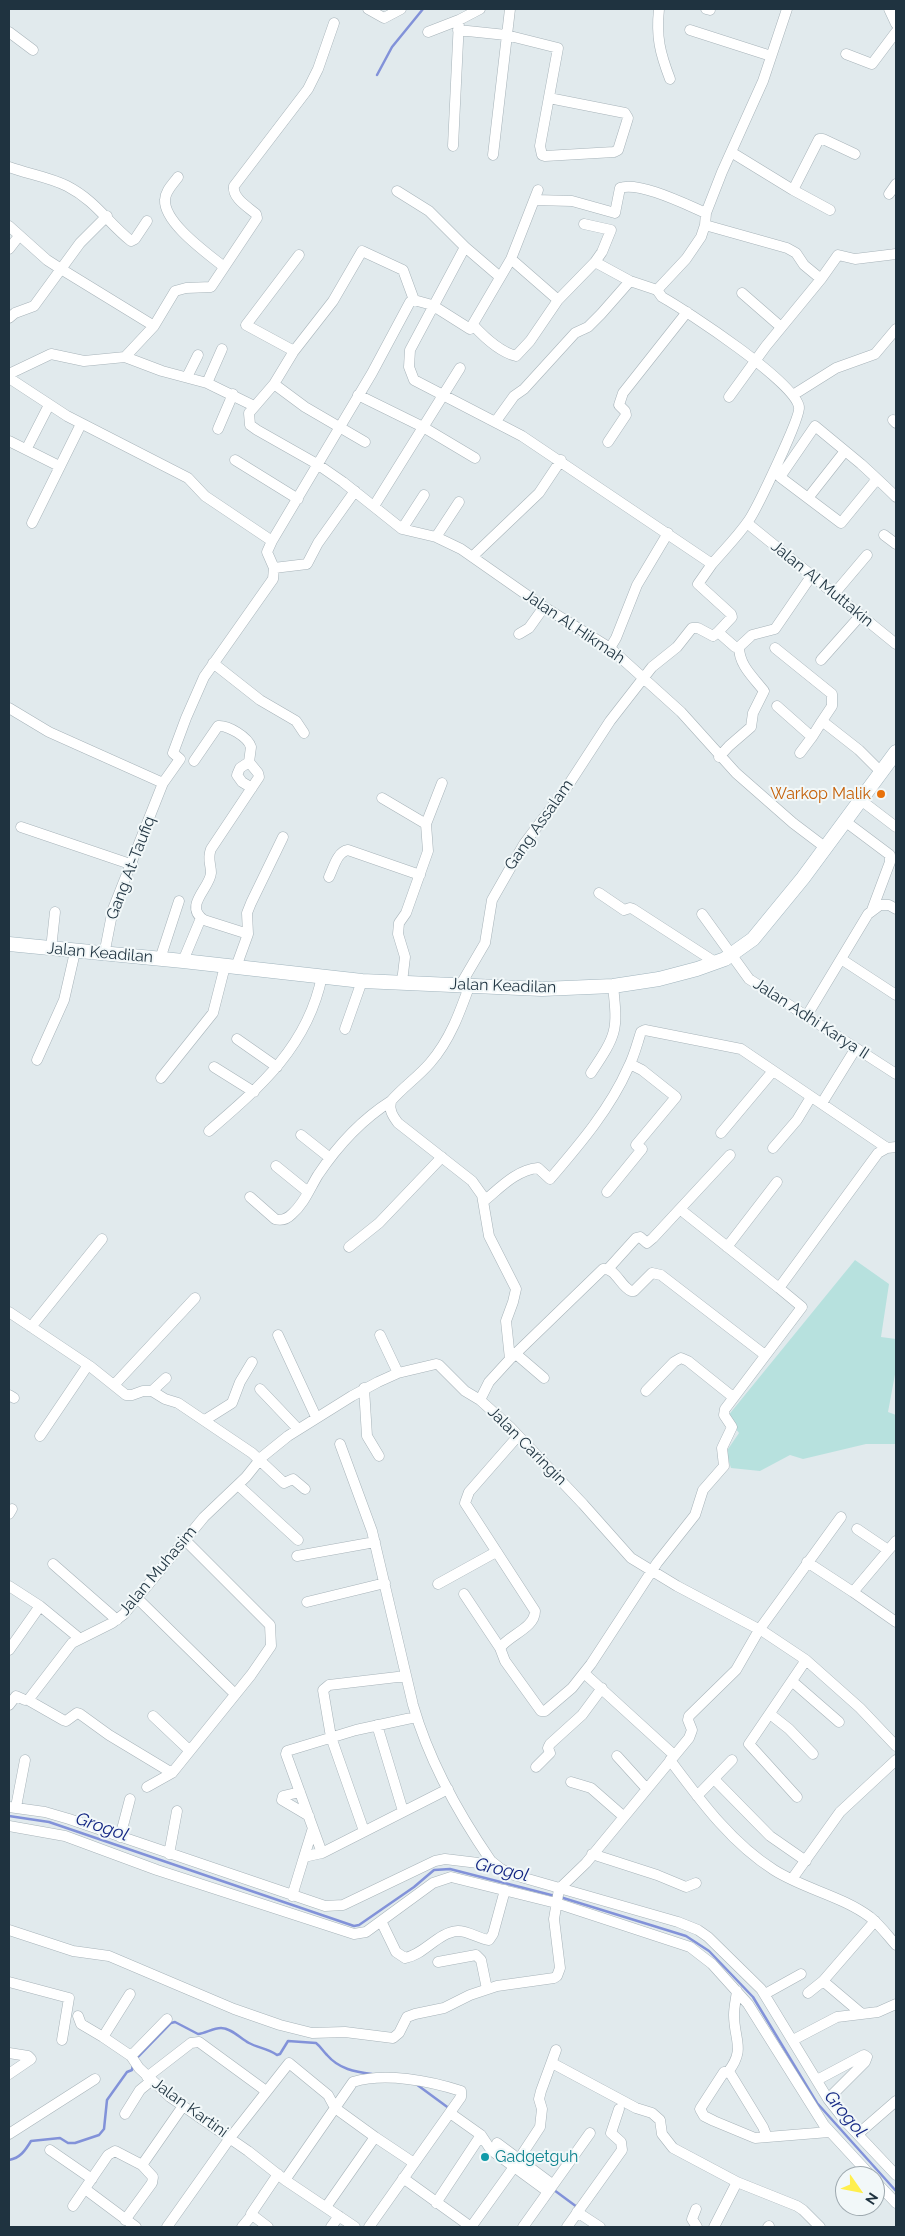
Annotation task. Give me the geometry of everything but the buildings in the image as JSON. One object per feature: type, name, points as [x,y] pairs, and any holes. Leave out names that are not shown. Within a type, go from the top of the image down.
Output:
[{"type":"main road","name":"Jalan Keadilan","points":[[9,944],[52,949],[75,956],[104,955],[230,966],[321,981],[465,984],[542,989],[613,986],[659,979],[733,955],[768,924],[889,763]]},
{"type":"street","points":[[368,9],[384,18],[401,9]]},
{"type":"street","points":[[453,146],[459,25],[478,9]]},
{"type":"street","points":[[493,155],[510,9]]},
{"type":"street","points":[[659,9],[656,30],[661,57],[670,79]]},
{"type":"street","points":[[657,290],[686,259],[705,225],[706,213],[731,152],[753,108],[787,9]]},
{"type":"street","points":[[889,9],[896,24]]},
{"type":"street","points":[[125,356],[154,326],[175,291],[186,288],[211,287],[257,217],[236,197],[233,192],[234,186],[308,88],[318,69],[334,23]]},
{"type":"street","points":[[428,32],[459,25],[558,48],[540,146],[542,155],[614,152],[618,150],[628,118],[625,113],[549,98]]},
{"type":"street","points":[[690,30],[771,56]]},
{"type":"street","points":[[846,54],[872,64],[896,32]]},
{"type":"street","points":[[10,37],[33,50]]},
{"type":"street","points":[[793,190],[819,140],[823,139],[856,154]]},
{"type":"street","points":[[731,152],[830,210]]},
{"type":"street","points":[[9,167],[57,181],[68,187],[107,216],[132,242],[148,221]]},
{"type":"street","points":[[178,177],[165,197],[169,215],[189,237],[224,266]]},
{"type":"street","points":[[889,194],[896,184]]},
{"type":"street","points":[[414,300],[432,305],[468,329],[473,325],[500,276],[512,259],[537,195],[572,201],[615,213],[620,188],[628,187],[654,193],[706,213]]},
{"type":"street","points":[[397,191],[430,211],[465,247],[500,276]]},
{"type":"street","points":[[9,318],[15,313],[34,306],[80,243],[107,216]]},
{"type":"street","points":[[473,325],[484,337],[516,356],[530,341],[558,300],[595,262],[602,252],[611,230],[584,224]]},
{"type":"street","points":[[705,225],[787,248],[796,253],[806,267],[821,279]]},
{"type":"street","points":[[9,226],[61,269],[154,326]]},
{"type":"street","points":[[9,249],[19,236]]},
{"type":"street","points":[[465,247],[432,305],[410,350],[409,367],[414,380],[496,421],[561,460],[712,564]]},
{"type":"street","points":[[9,374],[51,354],[84,362],[125,356],[162,371],[207,383],[233,394],[254,406],[274,384],[294,351],[333,300],[362,251],[403,270],[414,300]]},
{"type":"street","points":[[729,397],[781,326],[821,279],[838,254],[855,259],[896,254]]},
{"type":"street","points":[[294,351],[246,325],[299,255]]},
{"type":"street","points":[[512,259],[558,300]]},
{"type":"street","points":[[595,262],[630,281],[657,290],[662,297],[718,332],[794,395],[798,401],[800,410],[795,427],[776,474],[747,522],[698,584],[731,614],[732,617],[718,632],[735,647],[739,647]]},
{"type":"street","points":[[496,421],[514,396],[524,389],[575,334],[588,327],[630,281]]},
{"type":"street","points":[[742,293],[781,326]]},
{"type":"street","points":[[304,733],[296,722],[260,700],[213,664],[269,585],[274,575],[274,568],[267,552],[272,541],[298,499],[338,426],[372,373],[410,302],[414,300]]},
{"type":"street","points":[[608,442],[626,415],[619,405],[623,393],[686,312]]},
{"type":"street","points":[[794,395],[836,368],[874,354],[896,329]]},
{"type":"street","points":[[207,383],[222,349]]},
{"type":"street","points":[[187,377],[198,355]]},
{"type":"street","points":[[374,506],[460,368]]},
{"type":"street","points":[[9,378],[81,424],[188,478],[205,496],[272,541]]},
{"type":"street","points":[[274,384],[305,407],[365,442]]},
{"type":"street","points":[[218,429],[233,394]]},
{"type":"street","points":[[358,394],[423,427],[475,458]]},
{"type":"street","points":[[27,448],[49,405]]},
{"type":"street","name":"Jalan Al Hikmah","points":[[254,406],[249,413],[250,425],[266,437],[317,464],[355,491],[402,529],[436,537],[473,556],[544,607],[610,648],[682,712],[719,757],[774,807],[826,848]]},
{"type":"street","points":[[32,522],[81,424]]},
{"type":"street","points":[[776,474],[815,426],[896,497]]},
{"type":"street","points":[[9,441],[27,448],[60,466]]},
{"type":"street","points":[[808,498],[845,451]]},
{"type":"street","points":[[235,460],[298,499]]},
{"type":"street","points":[[473,556],[539,493],[561,460]]},
{"type":"street","points":[[776,474],[841,523],[877,479]]},
{"type":"street","points":[[274,568],[307,564],[318,543],[355,491]]},
{"type":"street","points":[[402,529],[424,494]]},
{"type":"street","points":[[436,537],[459,502]]},
{"type":"street","name":"Jalan Al Muttakin","points":[[747,522],[896,644]]},
{"type":"street","points":[[610,648],[616,638],[637,585],[668,533]]},
{"type":"street","points":[[884,535],[896,544]]},
{"type":"street","points":[[834,594],[867,555]]},
{"type":"street","points":[[719,757],[751,727],[753,713],[764,691],[744,667],[739,655],[739,647],[752,635],[775,630],[812,576]]},
{"type":"street","points":[[519,634],[532,625],[544,607]]},
{"type":"street","points":[[821,660],[860,616]]},
{"type":"street","name":"Gang Assalam","points":[[465,984],[485,943],[489,908],[504,875],[524,844],[567,787],[596,740],[652,667],[677,647],[692,628],[698,628],[713,636],[718,632]]},
{"type":"street","points":[[775,648],[832,694],[832,706],[800,753]]},
{"type":"street","name":"Gang At-Taufiq","points":[[104,955],[109,922],[133,865],[163,783],[180,759],[173,753],[198,689],[213,664]]},
{"type":"street","points":[[777,706],[812,737]]},
{"type":"street","points":[[9,708],[49,732],[163,783]]},
{"type":"street","points":[[822,721],[859,750],[889,763]]},
{"type":"street","points":[[185,961],[202,919],[197,901],[210,875],[209,855],[219,835],[260,776],[250,762],[252,747],[249,742],[221,725],[216,728],[194,761]]},
{"type":"street","points":[[250,762],[240,768],[237,775],[242,782],[252,788]]},
{"type":"street","points":[[402,982],[405,957],[398,934],[398,923],[406,913],[428,851],[426,824],[442,783]]},
{"type":"street","points":[[382,798],[426,824]]},
{"type":"street","points":[[862,801],[896,827]]},
{"type":"street","points":[[806,1017],[872,910],[893,857],[846,822]]},
{"type":"street","points":[[21,828],[133,865]]},
{"type":"street","points":[[161,1078],[212,1013],[230,966],[248,934],[247,913],[250,903],[283,837]]},
{"type":"street","points":[[329,877],[339,856],[343,851],[348,850],[420,875]]},
{"type":"street","points":[[599,893],[624,910],[633,909],[715,962]]},
{"type":"street","points":[[160,959],[179,901]]},
{"type":"street","points":[[872,910],[884,904],[896,909]]},
{"type":"street","points":[[52,949],[55,912]]},
{"type":"street","name":"Jalan Adhi Karya II","points":[[702,914],[749,979],[896,1074]]},
{"type":"street","points":[[202,919],[248,934]]},
{"type":"street","points":[[37,1060],[64,1000],[75,956]]},
{"type":"street","points":[[841,959],[896,996]]},
{"type":"street","points":[[209,1131],[254,1092],[297,1041],[321,981]]},
{"type":"street","points":[[345,1029],[362,981]]},
{"type":"street","points":[[250,1197],[268,1214],[280,1220],[292,1214],[330,1158],[355,1128],[391,1101],[431,1062],[445,1043],[456,1022],[465,984]]},
{"type":"street","points":[[591,1073],[614,1036],[616,1015],[613,986]]},
{"type":"street","points":[[484,1201],[520,1173],[529,1169],[538,1168],[550,1179],[593,1126],[630,1064],[642,1032],[645,1030],[735,1047],[892,1148],[875,1157],[779,1288]]},
{"type":"street","points":[[237,1039],[277,1067]]},
{"type":"street","points":[[822,1103],[856,1048]]},
{"type":"street","points":[[607,1192],[642,1149],[636,1145],[676,1097],[642,1070],[630,1064]]},
{"type":"street","points":[[214,1067],[254,1092]]},
{"type":"street","points":[[721,1133],[773,1071]]},
{"type":"street","points":[[772,1148],[797,1120],[811,1097]]},
{"type":"street","points":[[391,1101],[391,1112],[398,1123],[476,1186],[484,1201],[489,1236],[516,1289],[515,1298],[506,1321],[513,1356],[544,1378]]},
{"type":"street","points":[[301,1135],[330,1158]]},
{"type":"street","points":[[464,1594],[500,1648],[505,1661],[541,1711],[545,1711],[565,1694],[584,1672],[610,1637],[652,1571],[695,1515],[704,1490],[724,1466],[722,1446],[732,1426],[724,1412],[733,1397],[802,1307],[681,1210],[730,1155]]},
{"type":"street","points":[[349,1247],[379,1223],[442,1157]]},
{"type":"street","points":[[276,1166],[308,1192]]},
{"type":"street","points":[[727,1247],[777,1182]]},
{"type":"street","name":"Jalan Caringin","points":[[681,1210],[649,1242],[640,1237],[631,1242],[608,1269],[603,1269],[513,1356],[489,1382],[480,1400],[518,1436],[583,1504],[624,1551],[652,1571],[759,1630],[806,1660],[860,1708],[896,1746]]},
{"type":"street","points":[[31,1327],[102,1239]]},
{"type":"street","points":[[608,1269],[631,1291],[652,1273],[662,1275],[765,1355]]},
{"type":"street","points":[[114,1386],[195,1298]]},
{"type":"street","points":[[10,1314],[88,1365],[129,1396],[142,1391],[152,1390],[166,1378]]},
{"type":"street","points":[[278,1335],[316,1417]]},
{"type":"street","points":[[380,1335],[398,1373]]},
{"type":"street","points":[[646,1391],[674,1362],[681,1358],[688,1361],[733,1397]]},
{"type":"street","points":[[205,1420],[232,1403],[240,1382],[252,1362]]},
{"type":"street","name":"Jalan Muhasim","points":[[28,1700],[67,1649],[79,1638],[117,1620],[138,1599],[208,1513],[238,1485],[260,1460],[316,1417],[364,1388],[398,1373],[432,1364],[439,1365],[465,1391],[480,1400]]},
{"type":"street","points":[[40,1436],[88,1365]]},
{"type":"street","points":[[364,1388],[367,1436],[379,1456]]},
{"type":"street","points":[[260,1389],[298,1429]]},
{"type":"street","points":[[152,1390],[165,1400],[188,1409],[205,1420],[260,1460],[284,1483],[293,1479],[305,1489]]},
{"type":"street","points":[[500,1648],[504,1642],[530,1623],[536,1614],[533,1606],[468,1509],[465,1499],[518,1436]]},
{"type":"street","points":[[340,1444],[375,1542],[416,1717],[426,1745],[448,1789],[479,1842],[495,1865]]},
{"type":"street","points":[[238,1485],[298,1540]]},
{"type":"street","points":[[9,1930],[73,1950],[109,1956],[234,2009],[312,2033],[345,2032],[393,2038],[399,2033],[405,2020],[411,2016],[444,2008],[487,1989],[521,1981],[557,1976],[560,1968],[555,1928],[558,1889],[592,1854],[692,1732],[689,1716],[736,1670],[759,1630],[841,1517]]},
{"type":"street","points":[[857,1529],[888,1550]]},
{"type":"street","points":[[146,1787],[172,1773],[271,1646],[270,1625],[185,1540]]},
{"type":"street","points":[[853,1592],[896,1541]]},
{"type":"street","points":[[297,1556],[375,1542]]},
{"type":"street","points":[[438,1584],[496,1552]]},
{"type":"street","points":[[808,1562],[896,1622]]},
{"type":"street","points":[[52,1564],[117,1620]]},
{"type":"street","points":[[307,1602],[385,1583]]},
{"type":"street","points":[[9,1586],[40,1606],[79,1638]]},
{"type":"street","points":[[138,1599],[235,1694]]},
{"type":"street","points":[[9,1650],[40,1606]]},
{"type":"street","points":[[797,1797],[749,1744],[793,1682],[806,1660]]},
{"type":"street","points":[[584,1672],[672,1757],[697,1796],[741,1844],[774,1870],[862,1912],[875,1921],[896,1945]]},
{"type":"street","points":[[364,1831],[331,1737],[322,1693],[324,1687],[406,1676]]},
{"type":"street","points":[[793,1682],[839,1722]]},
{"type":"street","points":[[536,1767],[550,1753],[548,1748],[550,1744],[582,1715],[602,1688]]},
{"type":"street","points":[[9,1706],[12,1694],[28,1700],[66,1721],[80,1714],[109,1735],[172,1773]]},
{"type":"street","points":[[770,1714],[789,1729],[813,1754]]},
{"type":"street","points":[[153,1716],[189,1750]]},
{"type":"street","points":[[322,1854],[286,1754],[287,1750],[377,1725],[416,1717]]},
{"type":"street","points":[[377,1725],[403,1811]]},
{"type":"street","points":[[618,1756],[646,1788]]},
{"type":"street","points":[[25,1760],[12,1807],[69,1819],[292,1896],[334,1907],[360,1898],[435,1861],[444,1859],[495,1865],[514,1875],[647,1913],[698,1930],[715,1943],[765,1994],[828,2099],[896,2175]]},
{"type":"street","points":[[697,1796],[732,1760]]},
{"type":"street","points":[[792,1879],[840,1812],[896,1760]]},
{"type":"street","points":[[714,1779],[770,1836],[806,1861]]},
{"type":"street","points":[[571,1782],[595,1791],[623,1816]]},
{"type":"street","points":[[304,1857],[322,1854],[448,1789]]},
{"type":"street","points":[[300,1792],[283,1796],[282,1800],[309,1816]]},
{"type":"street","points":[[120,1837],[130,1800]]},
{"type":"street","points":[[169,1854],[177,1811]]},
{"type":"street","points":[[9,1826],[65,1836],[157,1870],[348,1933],[360,1934],[366,1932],[433,1882],[446,1877],[457,1878],[556,1903],[690,1946],[706,1958],[738,1991],[759,2018],[776,2049],[829,2132],[861,2166]]},
{"type":"street","points":[[292,1896],[313,1828]]},
{"type":"street","points":[[592,1854],[657,1875],[686,1887],[696,1883]]},
{"type":"street","points":[[381,1921],[396,1952],[405,1958],[415,1955],[450,1933],[458,1931],[489,1940],[492,1937],[505,1890]]},
{"type":"street","points":[[808,1993],[823,1980],[875,1921]]},
{"type":"street","points":[[438,1962],[476,1955],[481,1960],[487,1989]]},
{"type":"street","points":[[765,1994],[801,1974]]},
{"type":"street","points":[[823,1980],[862,2014]]},
{"type":"street","points":[[9,1982],[69,1998],[62,2040]]},
{"type":"street","points":[[738,1991],[734,2014],[739,2051],[736,2062],[728,2072],[724,2072],[707,2097],[700,2109],[702,2113],[714,2121],[755,2138],[829,2132]]},
{"type":"street","points":[[103,2037],[130,1994]]},
{"type":"street","points":[[793,2040],[828,2020],[843,2016],[878,2012],[896,2004]]},
{"type":"street","points":[[78,2016],[82,2024],[103,2037],[134,2061],[149,2079],[138,2092],[125,2114]]},
{"type":"street","points":[[134,2061],[167,2019]]},
{"type":"street","name":"Jalan Kartini","points":[[266,2092],[199,2042],[191,2044],[149,2079],[281,2177],[355,2227]]},
{"type":"street","points":[[403,2178],[471,2227],[540,2127],[542,2110],[539,2099],[540,2091],[556,2050]]},
{"type":"street","points":[[9,2053],[28,2056],[31,2059],[9,2074]]},
{"type":"street","points":[[817,2080],[864,2055],[867,2056],[866,2062],[828,2099]]},
{"type":"street","points":[[167,2227],[230,2138],[290,2063],[328,2095],[335,2108],[414,2163]]},
{"type":"street","points":[[552,2063],[602,2092],[636,2108],[652,2113],[660,2120],[662,2134],[673,2148],[750,2188],[804,2210],[820,2227]]},
{"type":"street","points":[[728,2072],[763,2126],[767,2137]]},
{"type":"street","points":[[242,2227],[335,2108],[353,2082],[400,2078],[426,2082],[461,2091],[461,2097],[452,2111],[369,2227]]},
{"type":"street","points":[[9,2134],[95,2079]]},
{"type":"street","points":[[858,2134],[896,2102]]},
{"type":"street","points":[[142,2166],[183,2106]]},
{"type":"street","points":[[567,2227],[622,2150],[621,2142],[612,2133],[619,2109]]},
{"type":"street","points":[[452,2111],[481,2135],[488,2148],[516,2163],[550,2188]]},
{"type":"street","points":[[523,2227],[590,2132]]},
{"type":"street","points":[[436,2203],[481,2135]]},
{"type":"street","points":[[326,2208],[375,2137]]},
{"type":"street","points":[[497,2143],[516,2163]]},
{"type":"street","points":[[50,2150],[92,2179]]},
{"type":"street","points":[[73,2206],[108,2156],[115,2151],[152,2173],[153,2180],[125,2220]]},
{"type":"street","points":[[714,2227],[738,2182]]},
{"type":"street","points":[[85,2189],[136,2227]]},
{"type":"street","points":[[885,2191],[896,2203]]},
{"type":"street","points":[[579,2209],[600,2227]]},
{"type":"street","points":[[696,2209],[692,2218],[698,2227]]},
{"type":"street","points":[[252,2215],[268,2227]]},
{"type":"street","points":[[330,2227],[339,2216]]},
{"type":"green space","points":[[855,1260],[889,1284],[881,1337],[896,1339],[896,1369],[888,1412],[896,1415],[896,1444],[866,1444],[803,1459],[790,1455],[760,1471],[731,1468],[726,1452],[739,1433],[727,1417]]},
{"type":"waterway","points":[[377,75],[392,47],[423,9]]},
{"type":"waterway","name":"Grogol","points":[[9,1816],[49,1822],[354,1926],[359,1925],[414,1887],[434,1870],[450,1869],[555,1896]]},
{"type":"waterway","name":"Grogol","points":[[560,1897],[686,1936],[709,1951],[753,1997],[817,2103],[896,2191]]},
{"type":"waterway","name":"Grogol","points":[[137,2058],[171,2023],[175,2022],[198,2034],[225,2028],[249,2043],[277,2055],[280,2054],[288,2041],[316,2043],[332,2060],[342,2067],[372,2074]]},
{"type":"waterway","name":"Grogol","points":[[9,2160],[22,2154],[31,2141],[60,2138],[68,2143],[75,2143],[99,2135],[104,2129],[107,2100],[127,2072],[132,2070],[133,2064]]},
{"type":"waterway","name":"Grogol","points":[[416,2084],[450,2109]]},
{"type":"waterway","name":"Grogol","points":[[554,2190],[577,2207]]},
{"type":"place","name":"Warkop Malik","points":[[881,794]]},
{"type":"place","name":"Gadgetguh","points":[[485,2157]]}]
